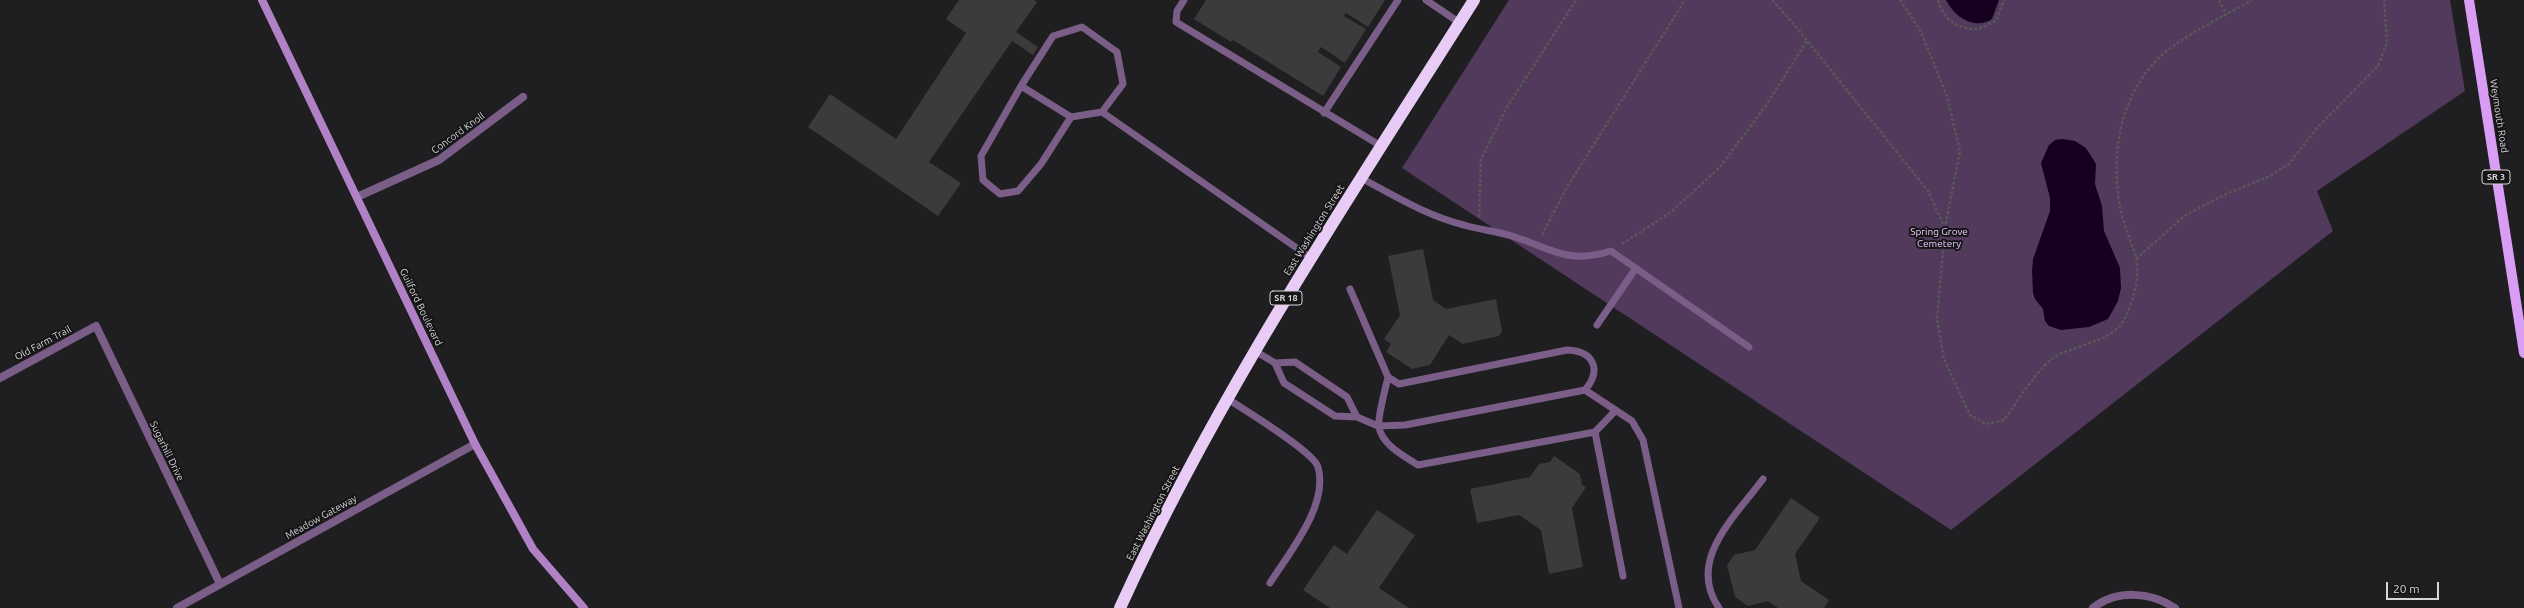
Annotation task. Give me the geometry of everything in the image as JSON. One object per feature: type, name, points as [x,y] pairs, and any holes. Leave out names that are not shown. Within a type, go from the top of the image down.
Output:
[{"type":"highway","name":"East Washington Street","points":[[1120,608],[1176,493],[1255,351],[1311,258],[1474,0]]},
{"type":"main road","name":"Weymouth Road","points":[[2469,0],[2524,353]]},
{"type":"street","name":"Guilford Boulevard","points":[[262,0],[475,444],[533,549],[584,608]]},
{"type":"street","name":"Concord Knoll","points":[[357,197],[439,160],[523,98]]},
{"type":"street","name":"Old Farm Trail","points":[[0,378],[96,326]]},
{"type":"street","name":"Sugarhill Drive","points":[[96,326],[220,584]]},
{"type":"street","name":"Meadow Gateway","points":[[176,608],[475,444]]},
{"type":"street","points":[[2093,608],[2114,597],[2146,595],[2164,601],[2175,608]]},
{"type":"lane","points":[[1184,0],[1177,11],[1176,22],[1324,113],[1382,146]]},
{"type":"lane","points":[[1324,113],[1398,0]]},
{"type":"lane","points":[[1426,0],[1460,23]]},
{"type":"lane","points":[[1021,86],[1071,117],[1102,112],[1123,84],[1117,52],[1082,27],[1052,36],[1021,86],[981,156],[983,180],[1000,194],[1018,191],[1041,164],[1071,117]]},
{"type":"lane","points":[[1102,112],[1311,258]]},
{"type":"lane","points":[[1361,178],[1425,212],[1480,229],[1514,236],[1537,246],[1571,257],[1611,250],[1749,347]]},
{"type":"lane","points":[[1597,325],[1636,268]]},
{"type":"lane","points":[[1275,363],[1284,383],[1335,416],[1357,417],[1378,426],[1406,425],[1585,390],[1592,381],[1594,367],[1590,358],[1580,350],[1567,350],[1399,384],[1388,377],[1350,289]]},
{"type":"lane","points":[[1255,351],[1275,363],[1295,362],[1347,397],[1357,417]]},
{"type":"lane","points":[[1388,377],[1378,426],[1386,440],[1397,452],[1418,465],[1595,432],[1616,410]]},
{"type":"lane","points":[[1585,390],[1632,421],[1643,440],[1679,608]]},
{"type":"lane","points":[[1228,399],[1282,435],[1311,458],[1318,467],[1318,489],[1315,512],[1270,583]]},
{"type":"lane","points":[[1595,432],[1624,576]]},
{"type":"lane","points":[[1718,608],[1707,583],[1708,564],[1712,548],[1763,479]]},
{"type":"path","points":[[1480,229],[1478,202],[1481,160],[1507,107],[1576,0]]},
{"type":"path","points":[[1537,246],[1567,187],[1685,0]]},
{"type":"path","points":[[1772,0],[1928,191],[1945,228]]},
{"type":"path","points":[[1900,0],[1921,32],[1944,89],[1960,151],[1945,228],[1937,318],[1944,358],[1970,415],[1986,424],[2004,420],[2035,377],[2058,354],[2109,336],[2126,317],[2135,289],[2136,259],[2121,211],[2116,160],[2122,118],[2134,87],[2166,52],[2201,27],[2252,0]]},
{"type":"path","points":[[1938,0],[1941,10],[1956,26],[1976,29],[1996,21],[2004,0]]},
{"type":"path","points":[[2219,0],[2226,14]]},
{"type":"path","points":[[2136,259],[2184,216],[2224,195],[2268,177],[2289,164],[2318,127],[2378,66],[2388,43],[2384,0]]},
{"type":"path","points":[[1611,250],[1671,212],[1719,168],[1765,107],[1807,41]]},
{"type":"green space","name":"Spring Grove Cemetery","points":[[1509,0],[2450,0],[2465,91],[2317,191],[2333,231],[1951,530],[1402,168]]},
{"type":"shaded area","points":[[1946,0],[1999,0],[1992,19],[1978,23],[1965,20],[1959,16]]},
{"type":"shaded area","points":[[2062,139],[2075,141],[2086,148],[2096,164],[2095,184],[2102,206],[2104,231],[2120,268],[2121,288],[2118,301],[2108,319],[2089,327],[2061,330],[2049,326],[2045,321],[2043,309],[2035,299],[2033,293],[2032,271],[2033,259],[2050,211],[2050,198],[2041,163],[2049,145],[2055,140]]},
{"type":"building","points":[[959,0],[1034,0],[1037,2],[1016,32],[1038,47],[1033,55],[1012,41],[929,162],[961,183],[938,216],[808,127],[830,94],[896,139],[966,33],[946,19]]},
{"type":"building","points":[[1206,0],[1385,0],[1368,27],[1346,13],[1344,16],[1366,29],[1345,63],[1321,47],[1318,52],[1341,67],[1323,96],[1233,40],[1231,42],[1194,19]]},
{"type":"building","points":[[1423,249],[1433,300],[1446,309],[1496,299],[1502,331],[1499,336],[1463,344],[1449,335],[1430,365],[1412,369],[1386,352],[1391,344],[1384,339],[1400,315],[1388,256]]},
{"type":"building","points":[[1554,456],[1580,474],[1582,485],[1586,487],[1572,508],[1583,567],[1549,574],[1541,530],[1519,515],[1477,523],[1470,489],[1530,477],[1539,464],[1550,462]]},
{"type":"building","points":[[1791,498],[1820,518],[1795,554],[1801,581],[1829,600],[1824,608],[1778,608],[1768,601],[1748,606],[1735,597],[1727,565],[1734,555],[1755,550]]},
{"type":"building","points":[[1377,510],[1415,535],[1379,588],[1409,608],[1330,608],[1303,590],[1334,545],[1347,554]]}]
